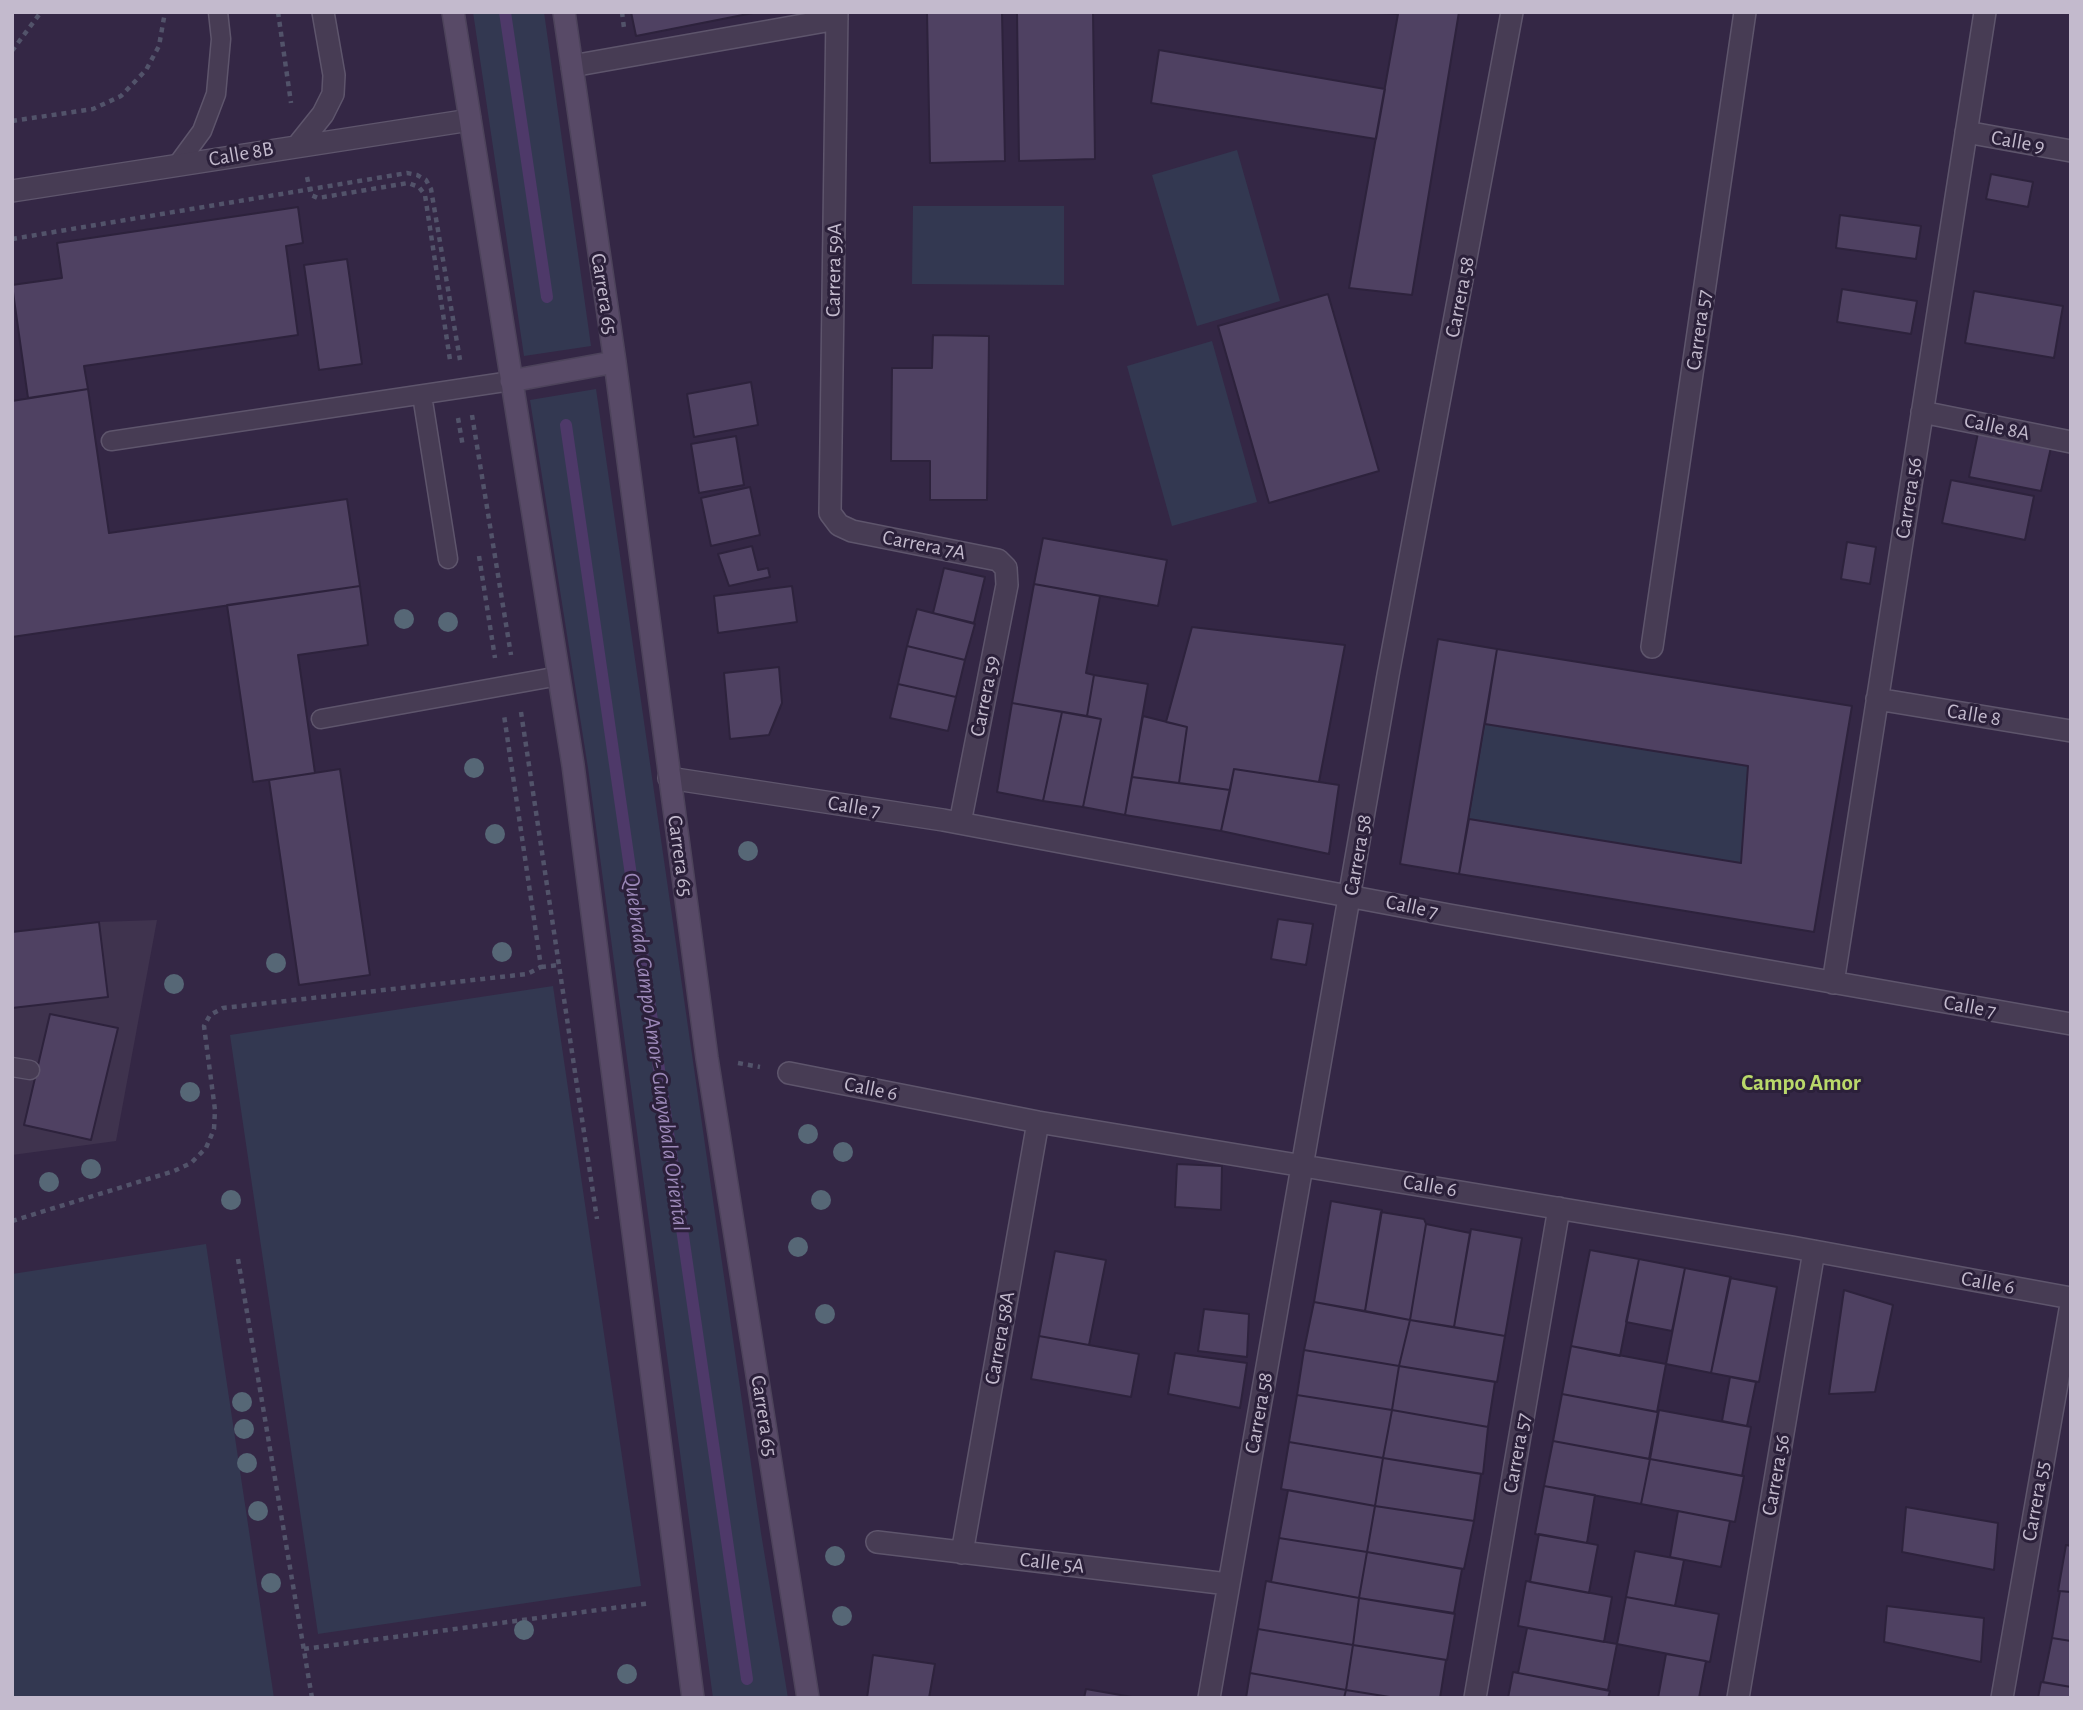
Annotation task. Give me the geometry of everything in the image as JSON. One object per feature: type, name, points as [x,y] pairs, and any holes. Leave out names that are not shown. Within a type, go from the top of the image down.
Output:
[{"type":"main road","points":[[453,12],[573,765],[693,1698]]},
{"type":"main road","name":"Carrera 65","points":[[564,12],[615,362],[706,1058],[808,1698]]},
{"type":"main road","points":[[511,381],[615,362]]},
{"type":"street","points":[[299,144],[323,114],[332,94],[334,75],[323,12]]},
{"type":"street","name":"Carrera 58","points":[[1209,1698],[1388,675],[1512,12]]},
{"type":"street","name":"Carrera 57","points":[[1652,647],[1745,12]]},
{"type":"street","name":"Carrera 56","points":[[1833,983],[1985,12]]},
{"type":"street","points":[[572,66],[837,16]]},
{"type":"street","name":"Carrera 59A","points":[[837,16],[830,513],[839,525]]},
{"type":"street","name":"Calle 8B","points":[[12,191],[299,144],[470,120]]},
{"type":"street","name":"Calle 9","points":[[1966,132],[2071,151]]},
{"type":"street","name":"Calle 8A","points":[[1922,412],[2071,442]]},
{"type":"street","name":"Carrera 7A","points":[[839,525],[852,531],[998,560],[1006,568]]},
{"type":"street","name":"Carrera 59","points":[[960,824],[1007,585],[1006,568]]},
{"type":"street","name":"Calle 8","points":[[1877,699],[2071,731]]},
{"type":"street","name":"Calle 7","points":[[669,778],[960,824],[2071,1024]]},
{"type":"street","name":"Calle 6","points":[[789,1073],[1038,1122],[1814,1251],[2071,1301]]},
{"type":"street","name":"Carrera 58A","points":[[962,1553],[1038,1122]]},
{"type":"street","name":"Carrera 57","points":[[1475,1698],[1559,1208]]},
{"type":"street","name":"Carrera 56","points":[[1738,1698],[1814,1251]]},
{"type":"street","name":"Carrera 55","points":[[2003,1698],[2071,1301]]},
{"type":"street","name":"Calle 5A","points":[[877,1542],[1228,1584]]},
{"type":"lane","points":[[177,165],[202,131],[216,93],[221,38],[218,12]]},
{"type":"lane","points":[[111,441],[511,381]]},
{"type":"lane","points":[[422,396],[448,559]]},
{"type":"lane","points":[[321,719],[559,676]]},
{"type":"lane","points":[[12,1067],[30,1070]]},
{"type":"path","points":[[12,51],[41,12]]},
{"type":"path","points":[[12,121],[93,109],[121,96],[146,70],[159,46],[165,12]]},
{"type":"path","points":[[12,239],[407,173],[417,175],[426,180],[431,189],[461,356],[459,362],[451,364]]},
{"type":"path","points":[[458,414],[472,415],[598,1223]]},
{"type":"path","points":[[541,967],[559,965]]},
{"type":"path","points":[[238,1259],[312,1698]]},
{"type":"path","points":[[304,1649],[656,1602]]},
{"type":"shaded area","points":[[473,12],[544,12],[591,346],[524,356]]},
{"type":"shaded area","points":[[1237,150],[1280,301],[1197,326],[1152,175]]},
{"type":"shaded area","points":[[913,206],[1064,206],[1064,285],[912,284]]},
{"type":"shaded area","points":[[1212,341],[1257,502],[1172,526],[1127,366]]},
{"type":"shaded area","points":[[596,389],[761,1533],[788,1698],[713,1698],[588,768],[530,400]]},
{"type":"shaded area","points":[[1485,724],[1748,766],[1741,863],[1469,819]]},
{"type":"shaded area","points":[[157,920],[116,1141],[12,1155],[12,932],[99,922]]},
{"type":"shaded area","points":[[553,986],[641,1586],[318,1634],[230,1035]]},
{"type":"shaded area","points":[[206,1244],[274,1698],[12,1698],[12,1274]]},
{"type":"building","points":[[631,12],[758,12],[636,36]]},
{"type":"building","points":[[927,12],[1002,12],[1005,161],[930,163]]},
{"type":"building","points":[[1017,12],[1093,12],[1095,159],[1019,161]]},
{"type":"building","points":[[1361,12],[1459,12],[1412,295],[1349,288],[1398,14]]},
{"type":"building","points":[[1159,50],[1385,89],[1376,139],[1151,103]]},
{"type":"building","points":[[1991,174],[2033,182],[2028,207],[1986,199]]},
{"type":"building","points":[[298,207],[303,243],[286,246],[298,335],[84,366],[88,389],[28,398],[12,285],[62,278],[57,243]]},
{"type":"building","points":[[1840,215],[1921,226],[1916,259],[1836,248]]},
{"type":"building","points":[[347,259],[362,364],[319,370],[304,265]]},
{"type":"building","points":[[1842,289],[1917,301],[1911,334],[1837,322]]},
{"type":"building","points":[[1974,291],[2063,306],[2054,358],[1965,343]]},
{"type":"building","points":[[1328,294],[1379,471],[1269,503],[1218,326]]},
{"type":"building","points":[[933,335],[989,336],[987,500],[930,500],[930,461],[891,461],[892,368],[932,368]]},
{"type":"building","points":[[751,382],[758,425],[694,437],[687,394]]},
{"type":"building","points":[[88,389],[109,533],[347,499],[360,586],[12,637],[12,401]]},
{"type":"building","points":[[1979,428],[2052,443],[2041,491],[1969,477]]},
{"type":"building","points":[[736,436],[744,485],[699,493],[691,444]]},
{"type":"building","points":[[1951,480],[2034,496],[2025,540],[1942,523]]},
{"type":"building","points":[[750,487],[760,535],[711,546],[701,498]]},
{"type":"building","points":[[1043,538],[1167,560],[1158,606],[1034,584]]},
{"type":"building","points":[[1847,542],[1876,547],[1870,584],[1841,579]]},
{"type":"building","points":[[752,546],[758,570],[768,568],[770,577],[729,586],[718,554]]},
{"type":"building","points":[[944,568],[985,577],[974,623],[933,613]]},
{"type":"building","points":[[1034,584],[1100,596],[1086,673],[1094,675],[1087,716],[1012,703]]},
{"type":"building","points":[[360,586],[368,645],[298,655],[315,773],[253,782],[227,605]]},
{"type":"building","points":[[792,586],[797,622],[718,633],[714,596]]},
{"type":"building","points":[[917,609],[975,624],[965,660],[907,646]]},
{"type":"building","points":[[1192,627],[1345,645],[1319,782],[1234,769],[1230,790],[1179,783],[1187,727],[1166,722]]},
{"type":"building","points":[[1438,639],[1497,649],[1459,874],[1400,864]]},
{"type":"building","points":[[907,646],[965,660],[956,697],[898,684]]},
{"type":"building","points":[[1497,649],[1852,706],[1814,932],[1459,874],[1469,819],[1741,863],[1748,766],[1485,724]]},
{"type":"building","points":[[779,667],[782,703],[769,735],[730,739],[724,673]]},
{"type":"building","points":[[1094,675],[1148,684],[1125,815],[1083,807],[1101,719],[1087,716]]},
{"type":"building","points":[[898,684],[956,697],[948,731],[890,718]]},
{"type":"building","points":[[1012,703],[1062,712],[1043,801],[997,792]]},
{"type":"building","points":[[1062,712],[1101,719],[1083,807],[1043,801]]},
{"type":"building","points":[[1143,716],[1187,727],[1179,783],[1132,777]]},
{"type":"building","points":[[340,769],[370,975],[299,985],[269,780]]},
{"type":"building","points":[[1234,769],[1339,785],[1329,854],[1221,831]]},
{"type":"building","points":[[1132,777],[1230,790],[1221,831],[1125,815]]},
{"type":"building","points":[[1278,919],[1313,924],[1306,965],[1271,959]]},
{"type":"building","points":[[99,922],[108,997],[12,1008],[12,932]]},
{"type":"building","points":[[50,1014],[118,1028],[91,1140],[24,1125]]},
{"type":"building","points":[[1177,1164],[1222,1166],[1221,1210],[1175,1207]]},
{"type":"building","points":[[1331,1201],[1382,1210],[1365,1311],[1314,1302]]},
{"type":"building","points":[[1381,1212],[1424,1219],[1426,1224],[1410,1320],[1365,1311]]},
{"type":"building","points":[[1426,1224],[1470,1233],[1454,1327],[1410,1320]]},
{"type":"building","points":[[1471,1229],[1522,1238],[1505,1336],[1454,1327]]},
{"type":"building","points":[[1590,1250],[1639,1259],[1620,1356],[1571,1346]]},
{"type":"building","points":[[1055,1251],[1106,1260],[1089,1345],[1039,1336]]},
{"type":"building","points":[[1639,1259],[1685,1268],[1672,1331],[1626,1322]]},
{"type":"building","points":[[1685,1268],[1731,1277],[1711,1373],[1666,1364]]},
{"type":"building","points":[[1730,1278],[1777,1287],[1759,1382],[1711,1373]]},
{"type":"building","points":[[1844,1290],[1893,1305],[1875,1392],[1829,1394]]},
{"type":"building","points":[[1314,1302],[1410,1320],[1399,1366],[1304,1350]]},
{"type":"building","points":[[1204,1309],[1249,1314],[1247,1357],[1198,1351]]},
{"type":"building","points":[[1410,1320],[1505,1336],[1497,1382],[1399,1366]]},
{"type":"building","points":[[1039,1336],[1139,1354],[1131,1397],[1031,1379]]},
{"type":"building","points":[[1571,1346],[1666,1364],[1657,1412],[1562,1394]]},
{"type":"building","points":[[1304,1350],[1399,1366],[1392,1410],[1297,1395]]},
{"type":"building","points":[[1175,1353],[1247,1363],[1240,1408],[1168,1394]]},
{"type":"building","points":[[1399,1366],[1495,1382],[1488,1427],[1392,1410]]},
{"type":"building","points":[[1730,1377],[1756,1382],[1747,1426],[1722,1421]]},
{"type":"building","points":[[1562,1394],[1658,1412],[1649,1459],[1553,1441]]},
{"type":"building","points":[[1297,1395],[1392,1410],[1383,1458],[1289,1442]]},
{"type":"building","points":[[1392,1410],[1488,1427],[1483,1474],[1383,1458]]},
{"type":"building","points":[[1659,1410],[1751,1427],[1742,1476],[1650,1459]]},
{"type":"building","points":[[1553,1441],[1650,1459],[1641,1504],[1544,1486]]},
{"type":"building","points":[[1289,1442],[1383,1458],[1375,1506],[1281,1489]]},
{"type":"building","points":[[1383,1458],[1481,1474],[1474,1521],[1375,1506]]},
{"type":"building","points":[[1650,1459],[1744,1476],[1735,1522],[1641,1504]]},
{"type":"building","points":[[1544,1486],[1595,1495],[1587,1543],[1535,1534]]},
{"type":"building","points":[[1288,1490],[1375,1506],[1367,1552],[1279,1538]]},
{"type":"building","points":[[1375,1506],[1474,1521],[1464,1569],[1367,1552]]},
{"type":"building","points":[[1906,1507],[1998,1523],[1994,1570],[1902,1552]]},
{"type":"building","points":[[1678,1511],[1730,1521],[1721,1567],[1670,1557]]},
{"type":"building","points":[[1539,1534],[1598,1545],[1589,1593],[1530,1582]]},
{"type":"building","points":[[1279,1538],[1367,1552],[1359,1598],[1271,1582]]},
{"type":"building","points":[[2066,1545],[2071,1546],[2071,1592],[2058,1591]]},
{"type":"building","points":[[1635,1551],[1684,1560],[1675,1606],[1626,1597]]},
{"type":"building","points":[[1367,1552],[1462,1569],[1454,1613],[1359,1598]]},
{"type":"building","points":[[1266,1581],[1359,1598],[1353,1645],[1258,1629]]},
{"type":"building","points":[[1526,1581],[1612,1597],[1604,1642],[1518,1626]]},
{"type":"building","points":[[2060,1591],[2071,1592],[2071,1641],[2052,1638]]},
{"type":"building","points":[[1626,1597],[1719,1614],[1710,1662],[1617,1644]]},
{"type":"building","points":[[1359,1598],[1455,1614],[1447,1660],[1353,1645]]},
{"type":"building","points":[[1887,1606],[1984,1618],[1981,1662],[1884,1642]]},
{"type":"building","points":[[1527,1628],[1617,1644],[1608,1690],[1518,1673]]},
{"type":"building","points":[[1258,1629],[1353,1645],[1346,1690],[1250,1673]]},
{"type":"building","points":[[2052,1638],[2071,1641],[2071,1687],[2043,1682]]},
{"type":"building","points":[[1353,1645],[1446,1660],[1440,1698],[1396,1698],[1346,1690]]},
{"type":"building","points":[[1666,1654],[1706,1661],[1699,1698],[1658,1698]]},
{"type":"building","points":[[873,1655],[935,1664],[929,1698],[867,1698]]},
{"type":"building","points":[[1513,1672],[1610,1691],[1608,1698],[1508,1698]]},
{"type":"building","points":[[1250,1673],[1346,1690],[1344,1698],[1246,1698]]},
{"type":"building","points":[[2041,1682],[2071,1687],[2071,1698],[2038,1698]]},
{"type":"building","points":[[1086,1689],[1132,1697],[1084,1698]]},
{"type":"building","points":[[1346,1690],[1396,1698],[1344,1698]]},
{"type":"waterway","name":"Quebrada Campo Amor- Guayabala Oriental","points":[[505,12],[547,297]]},
{"type":"waterway","name":"Quebrada Campo Amor- Guayabala Oriental","points":[[566,425],[747,1679]]},
{"type":"district","name":"Campo Amor","points":[[1801,1083]]}]
